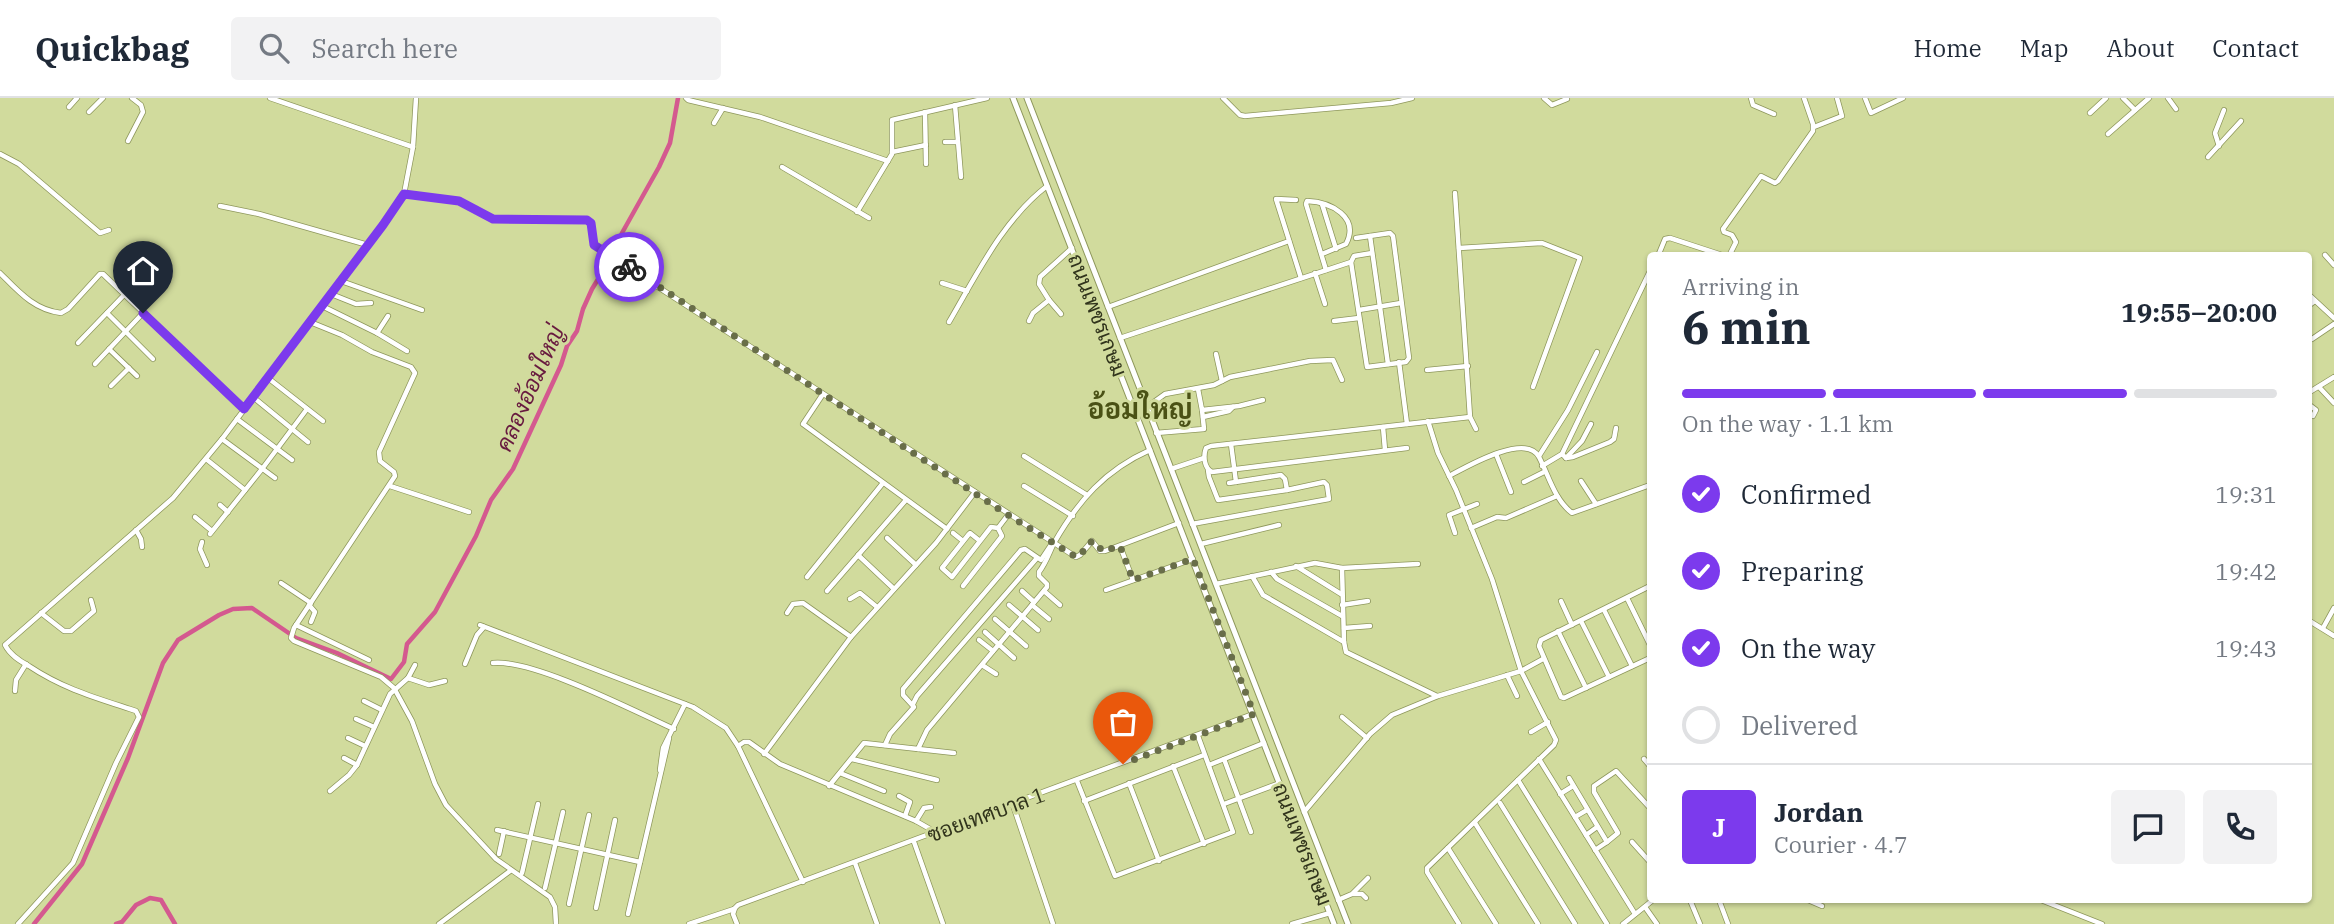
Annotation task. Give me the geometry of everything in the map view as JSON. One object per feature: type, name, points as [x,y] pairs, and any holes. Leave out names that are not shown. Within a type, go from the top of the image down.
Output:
[{"type":"main road","name":"ถนนเพชรเกษม","points":[[1013,98],[1335,924]]},
{"type":"main road","name":"ถนนเพชรเกษม","points":[[1027,98],[1348,923]]},
{"type":"main road","points":[[1330,913],[1344,913]]},
{"type":"main road","points":[[1335,924],[1342,919],[1348,923]]},
{"type":"street","points":[[69,107],[77,98]]},
{"type":"street","points":[[89,112],[103,98]]},
{"type":"street","points":[[128,141],[143,112],[141,105],[132,98]]},
{"type":"street","points":[[270,98],[413,147]]},
{"type":"street","points":[[18,924],[73,863],[139,717],[130,709],[54,683],[6,649],[5,645],[173,498],[222,439],[369,245],[404,194],[413,147],[416,98]]},
{"type":"street","points":[[686,98],[778,123],[888,161]]},
{"type":"street","points":[[857,212],[892,152],[892,120],[986,98]]},
{"type":"street","points":[[1223,98],[1240,115],[1245,116],[1391,103],[1412,98]]},
{"type":"street","points":[[1544,98],[1552,105],[1567,99]]},
{"type":"street","points":[[1751,98],[1753,105],[1774,114]]},
{"type":"street","points":[[1804,98],[1814,127]]},
{"type":"street","points":[[1730,252],[1735,240],[1723,229],[1761,176],[1775,183],[1778,181],[1814,127],[1842,116],[1837,98]]},
{"type":"street","points":[[1865,98],[1871,113],[1903,98]]},
{"type":"street","points":[[2090,113],[2106,98]]},
{"type":"street","points":[[2123,98],[2134,110]]},
{"type":"street","points":[[2108,134],[2149,98]]},
{"type":"street","points":[[2168,98],[2176,109]]},
{"type":"street","points":[[955,105],[961,177]]},
{"type":"street","points":[[714,123],[723,108]]},
{"type":"street","points":[[2219,146],[2215,134],[2224,110]]},
{"type":"street","points":[[925,112],[926,164]]},
{"type":"street","points":[[2208,158],[2241,121]]},
{"type":"street","points":[[945,142],[958,142]]},
{"type":"street","points":[[892,152],[926,145]]},
{"type":"street","points":[[0,155],[19,164],[100,233],[109,230]]},
{"type":"street","points":[[782,167],[869,218]]},
{"type":"street","points":[[949,322],[990,251],[1020,211],[1048,186]]},
{"type":"street","points":[[1455,193],[1470,417],[1476,429]]},
{"type":"street","points":[[404,194],[459,201],[493,219],[587,220],[591,223],[594,245],[1076,557],[1092,541],[1103,551],[1179,523]]},
{"type":"street","points":[[1296,200],[1276,200],[1301,278]]},
{"type":"street","points":[[1322,254],[1336,250],[1348,242],[1350,226],[1342,212],[1321,203],[1307,201],[1326,270]]},
{"type":"street","points":[[1321,203],[1336,250]]},
{"type":"street","points":[[220,206],[259,214],[369,245]]},
{"type":"street","points":[[1351,262],[1366,366],[1407,361],[1409,358],[1393,236],[1390,233],[1356,238]]},
{"type":"street","points":[[1370,236],[1388,364]]},
{"type":"street","points":[[1660,252],[1665,239],[1670,237],[1722,252]]},
{"type":"street","points":[[1108,307],[1289,241]]},
{"type":"street","points":[[1459,248],[1542,243],[1580,258],[1533,387]]},
{"type":"street","points":[[1061,314],[1049,300],[1039,284],[1039,279],[1072,247]]},
{"type":"street","points":[[1120,338],[1351,262],[1354,257],[1372,254]]},
{"type":"street","points":[[2325,255],[2334,265]]},
{"type":"street","points":[[0,273],[27,299],[53,312],[61,313],[103,274],[244,409]]},
{"type":"street","points":[[1315,273],[1325,303]]},
{"type":"street","points":[[1564,456],[1647,277]]},
{"type":"street","points":[[341,281],[422,310]]},
{"type":"street","points":[[942,283],[967,291]]},
{"type":"street","points":[[331,294],[356,304],[371,303]]},
{"type":"street","points":[[78,343],[124,295]]},
{"type":"street","points":[[2312,298],[2334,318]]},
{"type":"street","points":[[1030,319],[1049,300]]},
{"type":"street","points":[[1359,310],[1401,303]]},
{"type":"street","points":[[322,306],[407,351]]},
{"type":"street","points":[[107,313],[153,359]]},
{"type":"street","points":[[95,364],[143,313]]},
{"type":"street","points":[[377,333],[388,316]]},
{"type":"street","points":[[1334,321],[1359,318]]},
{"type":"street","points":[[310,322],[414,369],[415,373],[379,452],[380,461],[396,474],[290,634],[294,641],[381,677],[394,688],[416,730],[439,793],[481,846],[510,871],[552,900],[556,924]]},
{"type":"street","points":[[2312,339],[2334,324]]},
{"type":"street","points":[[109,349],[137,376]]},
{"type":"street","points":[[1539,456],[1568,410],[1597,352]]},
{"type":"street","points":[[1216,354],[1222,381]]},
{"type":"street","points":[[1147,407],[1165,394],[1198,389],[1230,377],[1329,359],[1336,362],[1342,380]]},
{"type":"street","points":[[1399,362],[1407,424]]},
{"type":"street","points":[[1427,370],[1468,366]]},
{"type":"street","points":[[111,386],[129,368]]},
{"type":"street","points":[[2312,391],[2334,377]]},
{"type":"street","points":[[268,378],[323,421]]},
{"type":"street","points":[[2319,387],[2334,403]]},
{"type":"street","points":[[1156,433],[1205,429],[1198,389]]},
{"type":"street","points":[[823,394],[803,424],[947,529]]},
{"type":"street","points":[[253,397],[308,442]]},
{"type":"street","points":[[1202,410],[1263,400]]},
{"type":"street","points":[[1203,417],[1229,411],[1233,407]]},
{"type":"street","points":[[2312,407],[2316,410],[2313,416]]},
{"type":"street","points":[[195,517],[211,532],[307,409]]},
{"type":"street","points":[[1192,524],[1329,499],[1324,482],[1218,500],[1204,458],[1208,447],[1470,417]]},
{"type":"street","points":[[237,419],[292,460]]},
{"type":"street","points":[[1428,421],[1438,453],[1492,579],[1521,671],[1556,740],[1554,745],[1426,870],[1459,924]]},
{"type":"street","points":[[1542,466],[1564,456],[1582,441],[1591,424]]},
{"type":"street","points":[[1383,427],[1385,450]]},
{"type":"street","points":[[1564,456],[1576,457],[1610,442],[1614,439],[1616,428]]},
{"type":"street","points":[[222,439],[275,478]]},
{"type":"street","points":[[1231,444],[1236,482]]},
{"type":"street","points":[[1449,476],[1496,454],[1527,447],[1539,456],[1557,496],[1572,513],[1647,486]]},
{"type":"street","points":[[1208,470],[1212,472],[1407,448]]},
{"type":"street","points":[[913,704],[903,695],[903,689],[1021,550],[1025,549],[1041,560],[1100,481],[1118,467],[1150,450]]},
{"type":"street","points":[[1496,454],[1511,492]]},
{"type":"street","points":[[1024,456],[1087,495]]},
{"type":"street","points":[[206,458],[245,490]]},
{"type":"street","points":[[1171,470],[1204,458]]},
{"type":"street","points":[[1524,482],[1544,472]]},
{"type":"street","points":[[1229,483],[1281,475],[1285,479],[1287,490]]},
{"type":"street","points":[[1581,481],[1596,504]]},
{"type":"street","points":[[807,577],[883,483]]},
{"type":"street","points":[[390,486],[469,512]]},
{"type":"street","points":[[1024,486],[1073,516]]},
{"type":"street","points":[[764,754],[850,637],[916,565],[975,492]]},
{"type":"street","points":[[1471,528],[1557,496]]},
{"type":"street","points":[[827,591],[906,500]]},
{"type":"street","points":[[1455,533],[1449,515],[1477,504]]},
{"type":"street","points":[[220,505],[228,512]]},
{"type":"street","points":[[998,528],[1008,515]]},
{"type":"street","points":[[1201,544],[1279,525]]},
{"type":"street","points":[[980,541],[970,533],[942,566],[951,577],[980,541],[991,527],[998,528]]},
{"type":"street","points":[[963,586],[1002,536],[998,528]]},
{"type":"street","points":[[136,530],[142,547]]},
{"type":"street","points":[[953,533],[963,541]]},
{"type":"street","points":[[887,538],[916,565]]},
{"type":"street","points":[[202,542],[200,549],[207,565]]},
{"type":"street","points":[[918,749],[927,730],[1044,592],[1048,585],[1039,572],[1046,563],[1054,542]]},
{"type":"street","points":[[1120,546],[1133,580]]},
{"type":"street","points":[[858,555],[894,589]]},
{"type":"street","points":[[885,745],[890,734],[912,708],[917,696],[1037,558]]},
{"type":"street","points":[[1106,590],[1193,559]]},
{"type":"street","points":[[1216,584],[1315,563],[1342,568],[1418,564]]},
{"type":"street","points":[[1296,566],[1342,594]]},
{"type":"street","points":[[1342,568],[1345,650],[1438,696]]},
{"type":"street","points":[[1271,572],[1277,579],[1343,616]]},
{"type":"street","points":[[1252,576],[1263,595],[1344,642]]},
{"type":"street","points":[[281,583],[310,604],[315,612],[311,622]]},
{"type":"street","points":[[1647,588],[1539,643],[1543,659],[1561,697],[1567,698],[1647,659]]},
{"type":"street","points":[[1022,591],[1049,619]]},
{"type":"street","points":[[1044,592],[1060,606]]},
{"type":"street","points":[[850,599],[860,593],[877,607]]},
{"type":"street","points":[[1627,598],[1647,639]]},
{"type":"street","points":[[41,613],[64,631],[71,631],[94,611],[91,600]]},
{"type":"street","points":[[1342,605],[1368,601]]},
{"type":"street","points":[[1562,601],[1572,625]]},
{"type":"street","points":[[787,613],[793,604],[803,603],[850,637]]},
{"type":"street","points":[[1009,605],[1038,630]]},
{"type":"street","points":[[2323,628],[2334,608]]},
{"type":"street","points":[[1604,610],[1632,666]]},
{"type":"street","points":[[995,620],[1026,646]]},
{"type":"street","points":[[1581,621],[1609,677]]},
{"type":"street","points":[[2312,622],[2334,636]]},
{"type":"street","points":[[465,664],[482,626],[685,704],[717,721],[738,746],[803,882]]},
{"type":"street","points":[[1344,628],[1370,626]]},
{"type":"street","points":[[295,627],[369,660]]},
{"type":"street","points":[[1558,631],[1586,688]]},
{"type":"street","points":[[985,632],[1014,658]]},
{"type":"street","points":[[979,640],[993,652]]},
{"type":"street","points":[[1304,812],[1367,738],[1392,715],[1438,696],[1521,671],[1543,659]]},
{"type":"street","points":[[493,663],[506,663],[549,676],[674,729]]},
{"type":"street","points":[[15,691],[16,680],[26,664]]},
{"type":"street","points":[[330,791],[357,765],[394,688],[408,678],[415,665]]},
{"type":"street","points":[[982,665],[996,674]]},
{"type":"street","points":[[1507,675],[1517,696]]},
{"type":"street","points":[[408,678],[429,685],[445,681]]},
{"type":"street","points":[[364,701],[382,710]]},
{"type":"street","points":[[628,914],[669,738],[685,704]]},
{"type":"street","name":"ซอยเทศบาล 1","points":[[689,924],[1254,714]]},
{"type":"street","points":[[1342,717],[1367,738]]},
{"type":"street","points":[[356,719],[374,727]]},
{"type":"street","points":[[1531,732],[1548,722]]},
{"type":"street","points":[[1077,781],[1115,876],[1159,861],[1233,832],[1198,736]]},
{"type":"street","points":[[348,738],[365,746]]},
{"type":"street","points":[[738,746],[749,742],[780,764],[905,816],[937,833]]},
{"type":"street","points":[[1209,765],[1265,742]]},
{"type":"street","points":[[830,786],[864,743],[954,753]]},
{"type":"street","points":[[1084,801],[1205,754]]},
{"type":"street","points":[[344,758],[357,765]]},
{"type":"street","points":[[852,759],[937,780]]},
{"type":"street","points":[[1224,759],[1251,832]]},
{"type":"street","points":[[1539,759],[1635,914]]},
{"type":"street","points":[[1644,759],[1647,762]]},
{"type":"street","points":[[1174,766],[1204,844]]},
{"type":"street","points":[[1595,850],[1618,833],[1594,792],[1594,786],[1616,771],[1647,805]]},
{"type":"street","points":[[840,773],[884,791]]},
{"type":"street","points":[[1569,778],[1607,842]]},
{"type":"street","points":[[1518,780],[1607,924]]},
{"type":"street","points":[[1129,783],[1159,861]]},
{"type":"street","points":[[1224,804],[1280,783]]},
{"type":"street","points":[[1560,794],[1573,786]]},
{"type":"street","points":[[899,796],[910,802],[905,816]]},
{"type":"street","points":[[1500,803],[1575,924]]},
{"type":"street","points":[[522,873],[538,804]]},
{"type":"street","points":[[1013,805],[1053,924]]},
{"type":"street","points":[[916,821],[924,808],[931,807]]},
{"type":"street","points":[[1575,817],[1587,810]]},
{"type":"street","points":[[545,888],[563,812]]},
{"type":"street","points":[[569,904],[589,815]]},
{"type":"street","points":[[596,908],[615,820]]},
{"type":"street","points":[[1475,822],[1538,924]]},
{"type":"street","points":[[1586,835],[1597,827]]},
{"type":"street","points":[[496,830],[640,862]]},
{"type":"street","points":[[499,854],[504,831]]},
{"type":"street","points":[[914,842],[943,924]]},
{"type":"street","points":[[1632,842],[1647,859]]},
{"type":"street","points":[[1448,848],[1496,924]]},
{"type":"street","points":[[855,863],[877,924]]},
{"type":"street","points":[[439,924],[510,871]]},
{"type":"street","points":[[1338,900],[1352,894],[1368,878]]},
{"type":"street","points":[[1352,894],[1362,894],[1366,898]]},
{"type":"street","points":[[1623,924],[1649,903]]},
{"type":"street","points":[[1691,903],[1700,924]]},
{"type":"street","points":[[1720,903],[1728,924]]},
{"type":"street","points":[[1815,903],[1822,906]]},
{"type":"street","points":[[2049,903],[2102,924]]},
{"type":"street","points":[[1645,906],[1657,924]]},
{"type":"street","points":[[735,908],[733,914],[737,924]]},
{"type":"street","points":[[1292,924],[1330,913]]},
{"type":"waterway","name":"คลองอ้อมใหญ่","points":[[34,924],[82,864],[128,758],[163,663],[178,640],[219,615],[233,609],[252,608],[296,638],[337,653],[391,679],[404,662],[407,644],[435,612],[476,536],[491,500],[513,469],[561,365],[567,346],[577,331],[592,289],[614,253],[670,143],[678,98]]},
{"type":"waterway","points":[[116,924],[122,922],[136,905],[150,898],[161,900],[175,924]]},
{"type":"way so far","points":[[629,267],[1076,557],[1092,541],[1100,551],[1120,546],[1133,580],[1193,559],[1254,714],[1123,764]]},
{"type":"district","name":"อ้อมใหญ่","points":[[1140,408]]},
{"type":"route","points":[[143,313],[244,409],[394,211],[404,194],[459,201],[493,219],[587,220],[591,223],[594,245],[629,267]]}]
